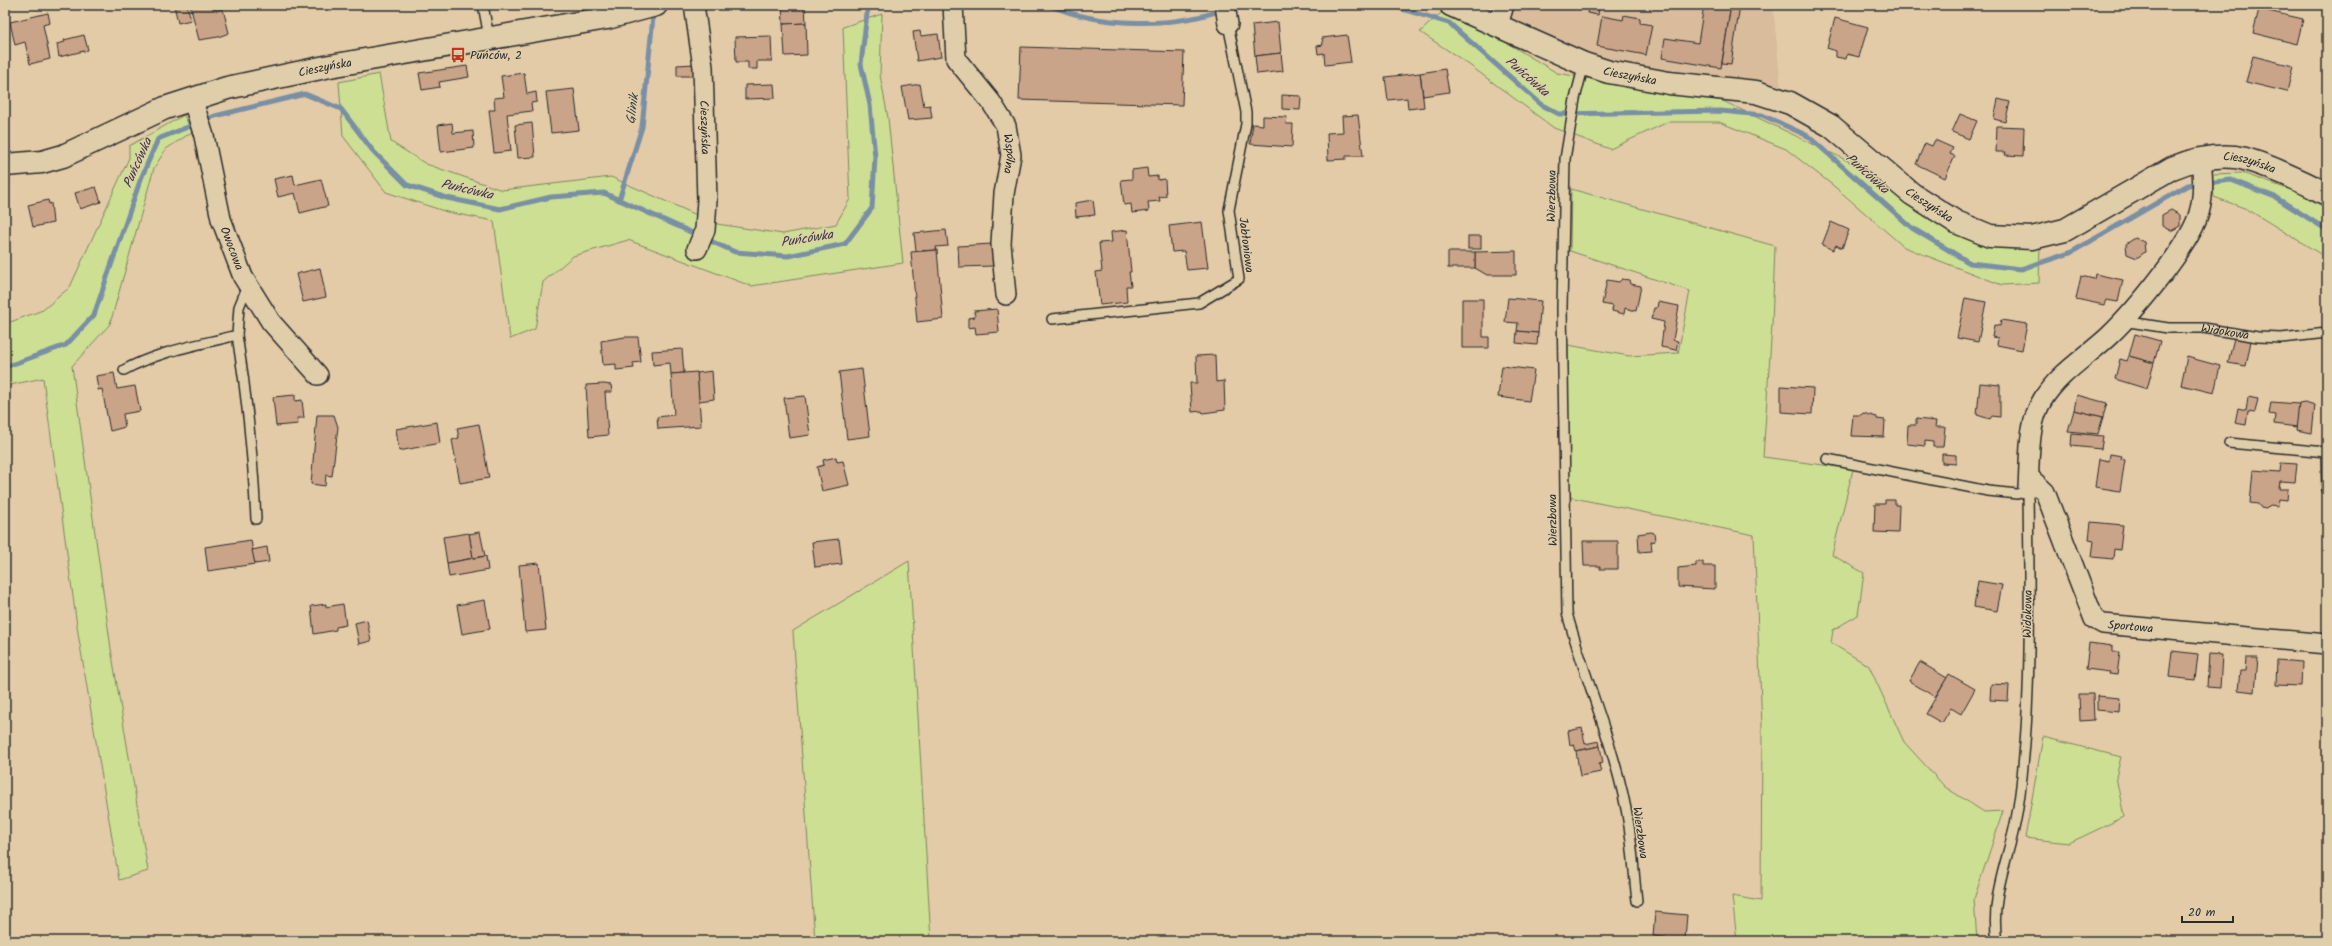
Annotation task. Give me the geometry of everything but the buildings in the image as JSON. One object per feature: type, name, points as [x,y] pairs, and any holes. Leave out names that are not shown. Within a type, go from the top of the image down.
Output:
[{"type":"street","name":"Cieszyńska","points":[[5,165],[42,162],[63,156],[165,108],[194,105],[287,75],[489,37],[607,18],[656,5]]},
{"type":"street","name":"Cieszyńska","points":[[694,5],[702,67],[707,200],[705,230],[697,249]]},
{"type":"street","name":"Wspólna","points":[[953,5],[956,59],[991,102],[1006,126],[1009,141],[1011,155],[1004,194],[1001,244],[1006,295]]},
{"type":"street","points":[[1224,5],[1228,24]]},
{"type":"street","name":"Cieszyńska","points":[[1451,5],[1501,15],[1584,64],[1643,79],[1756,92],[1790,103],[1831,126],[1912,194],[1956,222],[1990,236],[2032,238],[2065,230],[2172,168],[2202,167],[2236,157],[2307,183],[2327,194]]},
{"type":"street","name":"Owocowa","points":[[194,105],[204,136],[221,219],[237,264],[271,322],[318,375]]},
{"type":"street","name":"Widokowa","points":[[2028,484],[2034,424],[2042,400],[2052,386],[2111,334],[2123,321],[2186,242],[2199,215],[2202,198],[2202,167]]},
{"type":"street","name":"Sportowa","points":[[2028,484],[2045,492],[2094,619],[2103,624],[2327,644]]},
{"type":"lane","points":[[483,5],[489,37]]},
{"type":"lane","name":"Jabłoniowa","points":[[1052,319],[1199,303],[1239,279],[1229,210],[1246,124],[1246,112],[1228,24]]},
{"type":"lane","name":"Wierzbowa","points":[[1584,64],[1574,100],[1565,159],[1562,308],[1567,613],[1580,660],[1594,694],[1618,776],[1629,825],[1637,901]]},
{"type":"lane","points":[[248,285],[238,307],[237,334],[245,383],[252,445],[256,519]]},
{"type":"lane","name":"Widokowa","points":[[2123,321],[2168,328],[2202,328],[2258,337],[2281,338],[2327,333]]},
{"type":"lane","points":[[124,370],[144,360],[166,352],[237,334]]},
{"type":"lane","points":[[2229,443],[2326,452],[2327,489]]},
{"type":"lane","points":[[1827,459],[1988,491],[2017,494],[2028,484]]},
{"type":"lane","name":"Widokowa","points":[[1997,941],[1995,907],[2018,807],[2026,723],[2028,484]]},
{"type":"shaded area","points":[[1479,5],[1773,5],[1781,89],[1643,72],[1592,58],[1525,24]]},
{"type":"green space","points":[[1441,13],[1487,31],[1557,73],[1723,101],[1848,161],[1982,244],[2040,245],[2039,283],[2002,285],[1904,247],[1835,187],[1786,149],[1719,122],[1668,122],[1610,149],[1554,128],[1464,61],[1420,32]]},
{"type":"green space","points":[[882,14],[880,75],[888,118],[903,263],[751,286],[628,240],[573,256],[543,282],[535,329],[510,339],[494,221],[447,212],[386,192],[343,136],[339,82],[379,74],[391,142],[426,164],[502,190],[611,177],[717,224],[783,234],[836,224],[850,199],[843,27]]},
{"type":"green space","points":[[184,115],[192,132],[166,149],[154,168],[110,324],[72,366],[111,649],[148,871],[119,880],[78,633],[43,378],[5,386],[5,324],[43,310],[70,287],[129,158],[129,146]]},
{"type":"green space","points":[[2242,173],[2299,193],[2327,209],[2327,258],[2247,209],[2214,197],[2212,174]]},
{"type":"green space","points":[[1571,189],[1775,246],[1772,325],[1763,457],[1853,469],[1832,555],[1864,573],[1858,615],[1833,630],[1831,643],[1869,666],[1904,742],[1945,787],[1984,812],[2003,811],[1974,899],[1977,941],[1737,941],[1732,896],[1761,901],[1762,726],[1754,535],[1569,497],[1568,345],[1629,356],[1678,353],[1690,291],[1570,251]]},
{"type":"green space","points":[[909,561],[931,941],[815,941],[793,631]]},
{"type":"green space","points":[[2043,737],[2121,757],[2116,777],[2124,817],[2069,843],[2025,838]]},
{"type":"waterway","name":"Puńcówka","points":[[5,367],[66,345],[94,315],[140,181],[158,139],[215,116],[305,94],[341,109],[373,151],[407,185],[447,198],[500,209],[551,197],[604,193],[735,252],[788,256],[845,244],[872,208],[875,157],[870,105],[861,64],[867,13],[870,5]]},
{"type":"waterway","name":"Puńcówka","points":[[1049,5],[1090,18],[1136,22],[1181,20],[1222,10]]},
{"type":"waterway","name":"Puńcówka","points":[[1389,5],[1449,23],[1542,105],[1559,114],[1721,111],[1762,115],[1808,136],[1912,228],[1970,263],[2021,269],[2070,253],[2188,185],[2199,184]]},
{"type":"waterway","name":"Glinik","points":[[619,200],[642,127],[653,17]]},
{"type":"waterway","name":"Puńcówka","points":[[2207,183],[2231,180],[2275,197],[2327,230]]},
{"type":"place","name":"Puńców, 2","points":[[458,55]]}]
